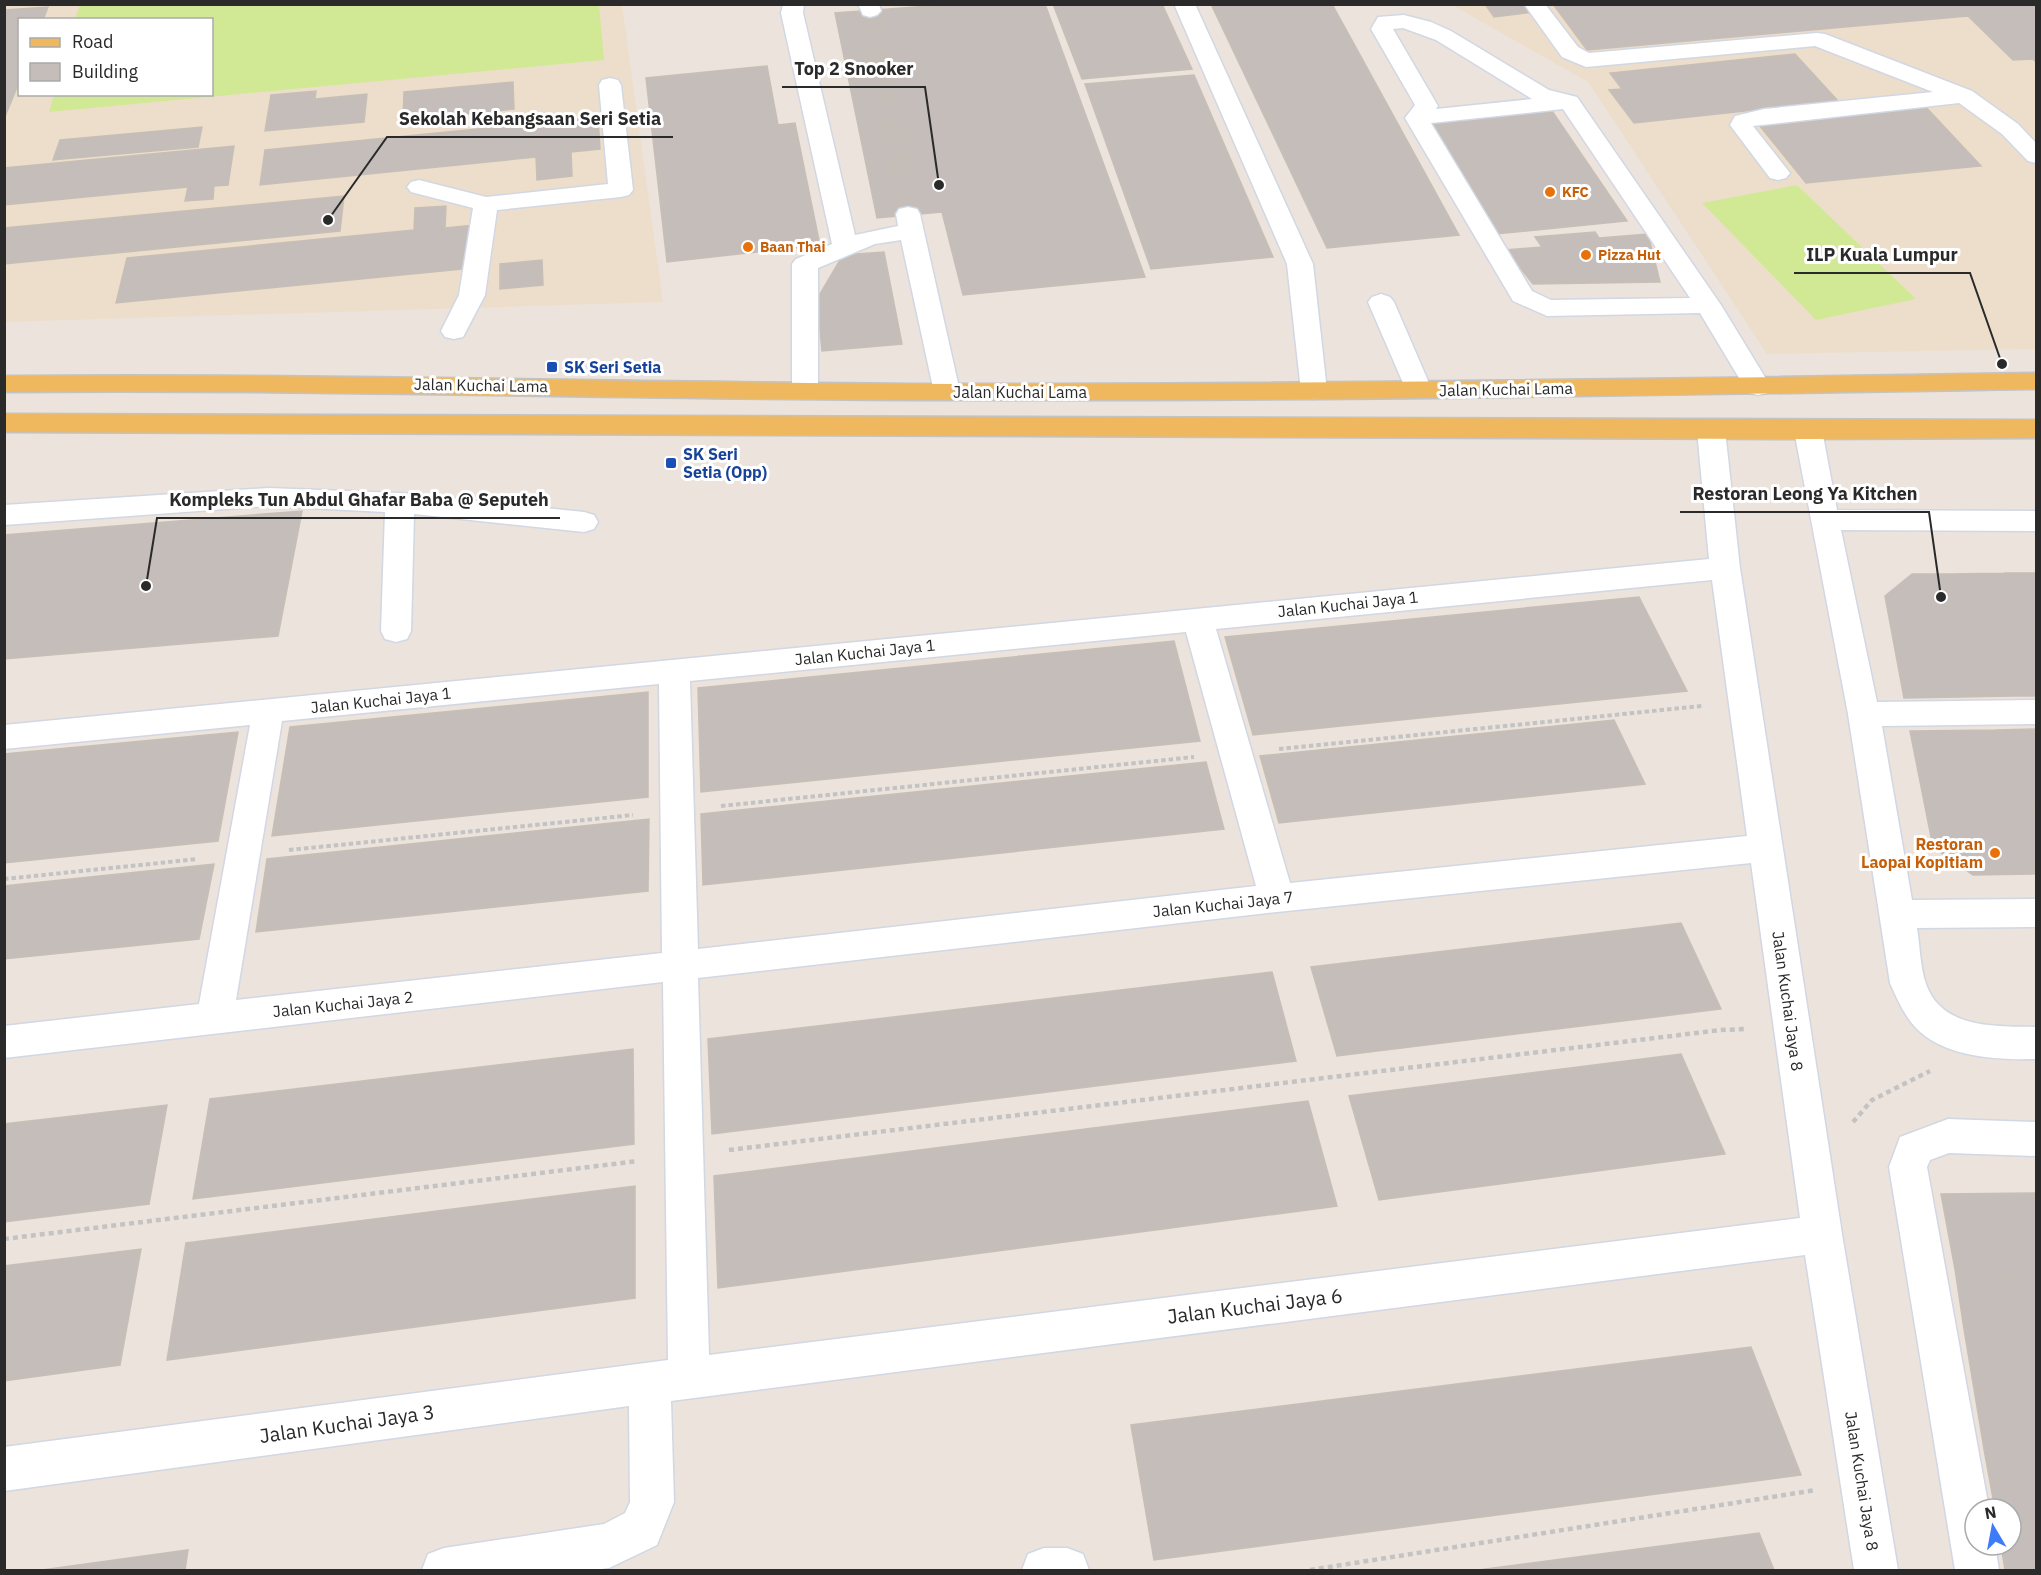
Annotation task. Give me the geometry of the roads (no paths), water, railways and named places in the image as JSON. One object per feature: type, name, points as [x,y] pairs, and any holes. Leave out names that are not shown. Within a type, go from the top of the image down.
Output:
[{"type":"main road","name":"Jalan Kuchai Lama","points":[[4,384],[365,384],[947,392],[1758,387],[2037,381]]},
{"type":"main road","points":[[4,423],[1711,430],[2037,429]]},
{"type":"street","points":[[794,4],[792,13],[845,247]]},
{"type":"street","points":[[1184,4],[1300,264],[1314,391]]},
{"type":"street","points":[[1534,4],[1570,52],[1586,60],[1817,39],[1964,96],[2010,129],[2037,156]]},
{"type":"street","points":[[1416,118],[1427,106],[1382,29],[1386,22],[1398,19],[1425,26],[1541,95],[1569,102],[1708,305],[1758,387]]},
{"type":"street","points":[[419,187],[486,204],[621,190],[610,85]]},
{"type":"street","points":[[1778,173],[1745,132],[1741,125],[1743,121],[1764,116],[1964,96]]},
{"type":"street","points":[[1416,118],[1569,102]]},
{"type":"street","points":[[1416,118],[1522,296],[1546,308],[1708,305]]},
{"type":"street","points":[[2010,129],[2037,126]]},
{"type":"street","points":[[454,331],[472,295],[486,204]]},
{"type":"street","points":[[805,391],[805,264],[910,223],[947,392]]},
{"type":"street","points":[[1381,303],[1419,390]]},
{"type":"street","name":"Jalan Kuchai Jaya 8","points":[[1711,430],[1725,567],[1744,702],[1822,1234],[1876,1570]]},
{"type":"street","points":[[1808,430],[1864,714],[1908,983],[1915,1002],[1931,1020],[1952,1034],[1989,1043],[2037,1043]]},
{"type":"street","points":[[4,515],[268,498],[400,503],[584,522]]},
{"type":"street","points":[[396,631],[400,503]]},
{"type":"street","points":[[1824,520],[2037,521]]},
{"type":"street","name":"Jalan Kuchai Jaya 1","points":[[4,737],[1725,567]]},
{"type":"street","points":[[1198,619],[1277,898]]},
{"type":"street","points":[[444,1570],[609,1546],[641,1529],[652,1502],[669,1381],[684,1156],[674,671]]},
{"type":"street","points":[[215,1018],[268,711]]},
{"type":"street","points":[[1864,714],[2037,712]]},
{"type":"street","name":"Jalan Kuchai Jaya 7","points":[[680,965],[1277,898],[1766,848]]},
{"type":"street","points":[[1896,914],[2037,913]]},
{"type":"street","name":"Jalan Kuchai Jaya 2","points":[[4,1042],[680,965]]},
{"type":"street","points":[[1977,1570],[1908,1167],[1914,1149],[1948,1136],[2037,1139]]},
{"type":"street","name":"Jalan Kuchai Jaya 6","points":[[669,1381],[1822,1234]]},
{"type":"street","name":"Jalan Kuchai Jaya 3","points":[[4,1469],[669,1381]]},
{"type":"street","points":[[1044,1570],[1067,1570]]},
{"type":"tunnel","points":[[870,11],[908,214]]},
{"type":"place","name":"Top 2 Snooker","points":[[939,185]]},
{"type":"place","name":"KFC","points":[[1550,192]]},
{"type":"place","name":"Sekolah Kebangsaan Seri Setia","points":[[328,220]]},
{"type":"place","name":"Baan Thai","points":[[748,247]]},
{"type":"place","name":"Pizza Hut","points":[[1586,255]]},
{"type":"place","name":"ILP Kuala Lumpur","points":[[2002,364]]},
{"type":"place","name":"SK Seri Setia","points":[[552,367]]},
{"type":"place","name":"SK Seri Setia (Opp)","points":[[671,463]]},
{"type":"place","name":"Kompleks Tun Abdul Ghafar Baba @ Seputeh","points":[[146,586]]},
{"type":"place","name":"Restoran Leong Ya Kitchen","points":[[1941,597]]},
{"type":"place","name":"Restoran Laopai Kopitiam","points":[[1995,853]]}]
